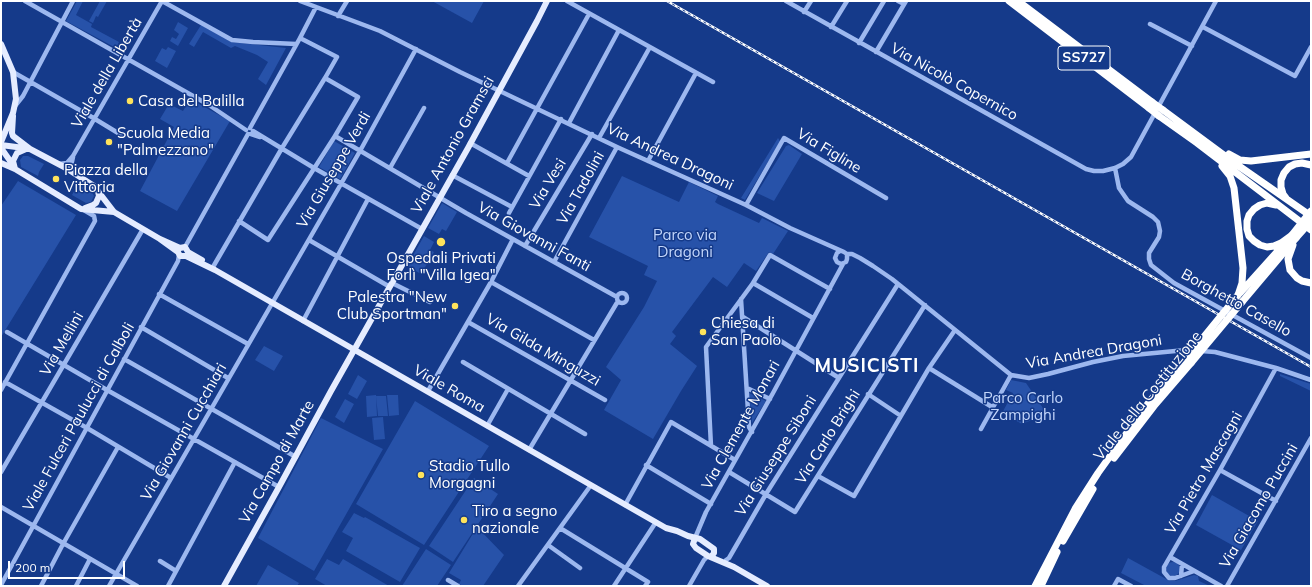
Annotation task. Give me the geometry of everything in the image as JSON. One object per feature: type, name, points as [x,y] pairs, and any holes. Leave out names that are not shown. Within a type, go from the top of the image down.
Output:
[{"type":"highway","name":"SS727","points":[[1009,1],[1019,4],[1198,140]]},
{"type":"highway","points":[[1198,140],[1212,142],[1234,158],[1245,161],[1258,161],[1311,154]]},
{"type":"highway","points":[[1198,140],[1236,164],[1311,216]]},
{"type":"highway","points":[[1198,140],[1311,230]]},
{"type":"highway","points":[[1198,140],[1223,166],[1230,176],[1234,188],[1243,268],[1242,283],[1238,295]]},
{"type":"highway","points":[[1288,200],[1283,194],[1281,187],[1281,180],[1284,173],[1295,164],[1311,164]]},
{"type":"highway","points":[[1281,207],[1267,203],[1260,205],[1249,215],[1247,229],[1249,236],[1254,242],[1267,247],[1274,246],[1294,236],[1311,221]]},
{"type":"highway","points":[[1311,211],[1294,236],[1289,254],[1288,265],[1290,270],[1297,278],[1311,283]]},
{"type":"highway","name":"Viale della Costituzione","points":[[1035,586],[1057,553],[1100,477],[1238,295],[1294,236]]},
{"type":"highway","name":"Viale della Costituzione","points":[[1188,362],[1294,236]]},
{"type":"highway","points":[[1030,586],[1046,569]]},
{"type":"highway","points":[[1043,586],[1046,569]]},
{"type":"main road","name":"Viale Antonio Gramsci","points":[[354,350],[470,143],[547,1]]},
{"type":"main road","name":"Viale Antonio Gramsci","points":[[537,21],[550,1]]},
{"type":"main road","points":[[1,44],[13,72],[16,88],[15,106],[1,142]]},
{"type":"main road","points":[[13,113],[13,136],[28,149]]},
{"type":"main road","points":[[1,146],[28,149]]},
{"type":"main road","points":[[1,146],[14,167]]},
{"type":"main road","points":[[14,167],[14,157],[20,151],[28,149]]},
{"type":"main road","name":"Viale Roma","points":[[28,149],[57,163],[94,186],[114,212],[160,238],[182,254],[214,268],[303,321],[656,522],[696,540]]},
{"type":"main road","points":[[1,164],[14,167],[81,209],[114,212]]},
{"type":"main road","points":[[81,209],[96,203],[99,196],[97,189]]},
{"type":"main road","name":"Via Campo di Marte","points":[[224,586],[354,350]]},
{"type":"main road","points":[[708,555],[713,548],[696,540],[693,546],[708,555],[734,567],[767,586]]},
{"type":"main road","points":[[708,555],[726,560],[734,567]]},
{"type":"street","points":[[25,1],[209,105],[235,122],[314,168],[422,229]]},
{"type":"street","points":[[15,106],[23,96],[73,1]]},
{"type":"street","points":[[162,1],[232,40],[296,44]]},
{"type":"street","name":"Viale della Libertà","points":[[73,156],[162,1]]},
{"type":"street","name":"Via Andrea Dragoni","points":[[300,1],[310,3],[338,16],[380,31],[460,72],[617,147],[746,205],[840,251]]},
{"type":"street","points":[[338,16],[347,1]]},
{"type":"street","points":[[567,1],[713,82]]},
{"type":"street","name":"Via Nicolò Copernico","points":[[786,1],[1086,169],[1094,171],[1103,171],[1115,168],[1123,164],[1131,157],[1162,98],[1192,46]]},
{"type":"street","points":[[804,12],[811,1]]},
{"type":"street","points":[[831,27],[847,1]]},
{"type":"street","points":[[859,43],[884,1]]},
{"type":"street","points":[[876,52],[905,3],[898,1]]},
{"type":"street","points":[[1150,24],[1192,46],[1216,1]]},
{"type":"street","name":"Viale Fulceri Paulucci di Calboli","points":[[1,585],[316,7]]},
{"type":"street","points":[[507,163],[589,14]]},
{"type":"street","points":[[1203,27],[1295,76],[1311,47]]},
{"type":"street","points":[[569,123],[619,30]]},
{"type":"street","points":[[214,268],[282,148],[337,57],[300,38]]},
{"type":"street","points":[[599,138],[650,47]]},
{"type":"street","name":"Via Giuseppe Verdi","points":[[272,303],[416,49]]},
{"type":"street","points":[[13,72],[86,113],[123,136]]},
{"type":"street","points":[[648,161],[696,73]]},
{"type":"street","points":[[239,222],[268,240],[336,136],[358,97],[325,78]]},
{"type":"street","points":[[390,168],[424,108]]},
{"type":"street","points":[[509,213],[561,119]]},
{"type":"street","name":"Via Vesi","points":[[525,246],[592,134]]},
{"type":"street","name":"Via Giovanni Fanti","points":[[336,136],[617,299],[594,340]]},
{"type":"street","name":"Via Figline","points":[[746,205],[784,138],[886,198]]},
{"type":"street","points":[[470,143],[529,176]]},
{"type":"street","name":"Via Tadolini","points":[[554,262],[617,147]]},
{"type":"street","points":[[57,163],[67,163],[73,156]]},
{"type":"street","points":[[73,156],[71,166],[74,173]]},
{"type":"street","name":"Borghetto Casello","points":[[1115,168],[1119,188],[1128,201],[1153,217],[1158,222],[1160,231],[1159,237],[1149,253],[1148,259],[1151,265],[1174,283],[1311,358]]},
{"type":"street","points":[[452,175],[512,207]]},
{"type":"street","points":[[303,321],[368,199]]},
{"type":"street","points":[[1,390],[95,221],[94,216],[81,209]]},
{"type":"street","name":"Via Mellini","points":[[1,472],[143,229]]},
{"type":"street","points":[[428,391],[491,282],[513,239]]},
{"type":"street","points":[[309,240],[391,285],[430,302]]},
{"type":"street","name":"Via Andrea Dragoni","points":[[831,247],[836,254]]},
{"type":"street","points":[[837,262],[843,264],[847,259],[844,252],[840,251],[836,254],[835,259],[839,271]]},
{"type":"street","points":[[711,446],[706,347],[753,282],[770,254],[830,289]]},
{"type":"street","name":"Via Andrea Dragoni","points":[[846,254],[852,254],[873,266],[898,284],[1011,375],[1029,378],[1123,356],[1186,350],[1215,352],[1276,368],[1311,380]]},
{"type":"street","name":"Via Clemente Monari","points":[[696,540],[699,528],[711,504],[752,432],[843,264]]},
{"type":"street","points":[[491,282],[594,340],[529,450]]},
{"type":"street","points":[[753,282],[814,318]]},
{"type":"street","name":"Via Giuseppe Siboni","points":[[726,560],[729,558],[766,494],[898,284]]},
{"type":"street","points":[[159,294],[248,344]]},
{"type":"street","points":[[741,299],[750,427],[752,432]]},
{"type":"street","name":"Via Giovanni Cucchiari","points":[[109,586],[272,303]]},
{"type":"street","name":"Via Carlo Brighi","points":[[766,494],[795,512],[925,305]]},
{"type":"street","points":[[743,317],[839,378]]},
{"type":"street","name":"Via Gilda Minguzzi","points":[[468,322],[605,400]]},
{"type":"street","points":[[141,327],[228,378]]},
{"type":"street","points":[[818,476],[854,496],[929,368],[955,330]]},
{"type":"street","points":[[7,332],[279,487]]},
{"type":"street","points":[[124,359],[296,457]]},
{"type":"street","points":[[463,362],[585,434]]},
{"type":"street","points":[[929,368],[992,407]]},
{"type":"street","name":"Via Pietro Mascagni","points":[[1181,576],[1169,578],[1164,572],[1164,566],[1220,470],[1276,368]]},
{"type":"street","points":[[981,429],[1011,375]]},
{"type":"street","points":[[5,382],[171,478]]},
{"type":"street","points":[[747,388],[770,399]]},
{"type":"street","points":[[487,426],[508,389]]},
{"type":"street","points":[[868,394],[900,416]]},
{"type":"street","points":[[625,504],[671,422],[735,460]]},
{"type":"street","name":"Via Giacomo Puccini","points":[[1227,586],[1311,438]]},
{"type":"street","points":[[41,586],[118,447]]},
{"type":"street","points":[[168,586],[235,462]]},
{"type":"street","points":[[646,465],[711,504]]},
{"type":"street","points":[[1220,470],[1276,501]]},
{"type":"street","points":[[729,472],[766,494]]},
{"type":"street","points":[[518,586],[591,485]]},
{"type":"street","points":[[1,507],[137,586]]},
{"type":"street","points":[[614,586],[656,522]]},
{"type":"street","points":[[560,528],[648,582],[645,586]]},
{"type":"street","points":[[548,545],[580,568]]},
{"type":"street","points":[[689,586],[708,555]]},
{"type":"street","name":"Via Giacomo Puccini","points":[[1170,557],[1221,586]]},
{"type":"street","points":[[76,586],[90,559]]},
{"type":"street","points":[[160,561],[176,571]]},
{"type":"street","points":[[1182,564],[1181,576],[1194,571]]},
{"type":"street","points":[[1114,586],[1118,579],[1131,586]]},
{"type":"street","points":[[448,580],[458,586]]},
{"type":"green space","points":[[77,1],[83,1],[76,15],[92,24],[91,27],[119,42],[116,48],[66,21]]},
{"type":"green space","points":[[100,1],[107,1],[98,17],[96,16],[93,23],[89,21]]},
{"type":"green space","points":[[432,1],[484,1],[472,23]]},
{"type":"green space","points":[[178,22],[188,28],[178,46],[170,41],[172,37],[176,39],[179,34],[174,30]]},
{"type":"green space","points":[[201,25],[232,42],[286,48],[266,85],[258,79],[268,62],[257,55],[235,46],[231,48],[203,32],[194,47],[189,44]]},
{"type":"green space","points":[[168,47],[176,51],[167,68],[155,61],[162,48],[166,50]]},
{"type":"green space","points":[[190,99],[230,121],[177,211],[140,191],[174,127],[160,119],[169,104],[183,111]]},
{"type":"green space","points":[[778,138],[780,142],[745,200],[741,198]]},
{"type":"green space","points":[[334,141],[355,153],[340,179],[319,167]]},
{"type":"green space","points":[[789,145],[802,154],[774,201],[757,193],[786,146]]},
{"type":"green space","points":[[23,156],[28,156],[44,164],[38,176],[21,167],[20,160]]},
{"type":"green space","name":"Parco via Dragoni","points":[[622,176],[679,202],[689,182],[718,196],[715,202],[718,204],[759,223],[762,218],[788,231],[773,254],[769,252],[756,271],[744,263],[727,287],[713,277],[672,332],[676,336],[670,344],[697,366],[653,439],[604,410],[621,380],[606,367],[644,307],[657,281],[644,275],[648,266],[589,237]]},
{"type":"green space","points":[[18,181],[76,215],[1,337],[1,206]]},
{"type":"green space","points":[[78,184],[92,192],[94,196],[91,202],[86,203],[72,195]]},
{"type":"green space","points":[[442,203],[457,212],[446,231],[442,229],[439,234],[428,228]]},
{"type":"green space","points":[[424,236],[434,242],[430,250],[434,252],[421,274],[407,266]]},
{"type":"green space","points":[[264,346],[283,356],[274,371],[255,360]]},
{"type":"green space","points":[[1280,374],[1311,384],[1311,391],[1280,376]]},
{"type":"green space","points":[[358,375],[367,381],[357,399],[348,394]]},
{"type":"green space","name":"Parco Carlo Zampighi","points":[[1011,380],[1026,383],[1047,414],[1022,424],[1002,413],[1013,393],[1006,390]]},
{"type":"green space","points":[[749,393],[766,401],[752,423]]},
{"type":"green space","points":[[376,395],[377,416],[367,417],[366,396]]},
{"type":"green space","points":[[387,395],[398,395],[399,415],[389,416]]},
{"type":"green space","points":[[376,396],[386,396],[388,416],[378,416]]},
{"type":"green space","points":[[345,399],[354,404],[344,423],[335,417]]},
{"type":"green space","name":"Stadio Tullo Morgagni","points":[[415,401],[489,446],[424,545],[356,504]]},
{"type":"green space","points":[[383,417],[385,439],[374,440],[372,418]]},
{"type":"green space","points":[[321,418],[383,449],[314,571],[258,538]]},
{"type":"green space","name":"Tiro a segno nazionale","points":[[474,478],[498,494],[453,562],[429,546]]},
{"type":"green space","points":[[1212,495],[1258,521],[1241,550],[1196,525]]},
{"type":"green space","points":[[354,513],[364,518],[365,517],[420,548],[400,582],[346,551],[353,538],[342,532]]},
{"type":"green space","points":[[477,527],[504,555],[483,586],[463,586],[459,584],[461,580],[449,573]]},
{"type":"green space","points":[[426,549],[451,565],[437,586],[402,586]]},
{"type":"green space","points":[[1128,558],[1168,580],[1175,581],[1194,575],[1198,576],[1199,581],[1210,586],[1146,586],[1121,573]]},
{"type":"green space","points":[[327,559],[339,565],[343,559],[389,586],[327,586],[315,579]]},
{"type":"green space","points":[[1173,562],[1178,564],[1180,569],[1178,574],[1173,576],[1168,574],[1166,569],[1168,564]]},
{"type":"green space","points":[[268,565],[299,583],[297,586],[256,586]]},
{"type":"railway","points":[[667,1],[1311,367]]},
{"type":"place","name":"Casa del Balilla","points":[[130,101]]},
{"type":"place","name":"Scuola Media \"Palmezzano\"","points":[[109,142]]},
{"type":"place","name":"Piazza della Vittoria","points":[[56,179]]},
{"type":"place","name":"Ospedali Privati Forlì \"Villa Igea\"","points":[[441,242]]},
{"type":"place","name":"Palestra \"New Club Sportman\"","points":[[455,306]]},
{"type":"place","name":"Chiesa di San Paolo","points":[[703,332]]},
{"type":"place","name":"Stadio Tullo Morgagni","points":[[421,475]]},
{"type":"place","name":"Tiro a segno nazionale","points":[[464,520]]},
{"type":"district","name":"MUSICISTI","points":[[867,366]]}]
